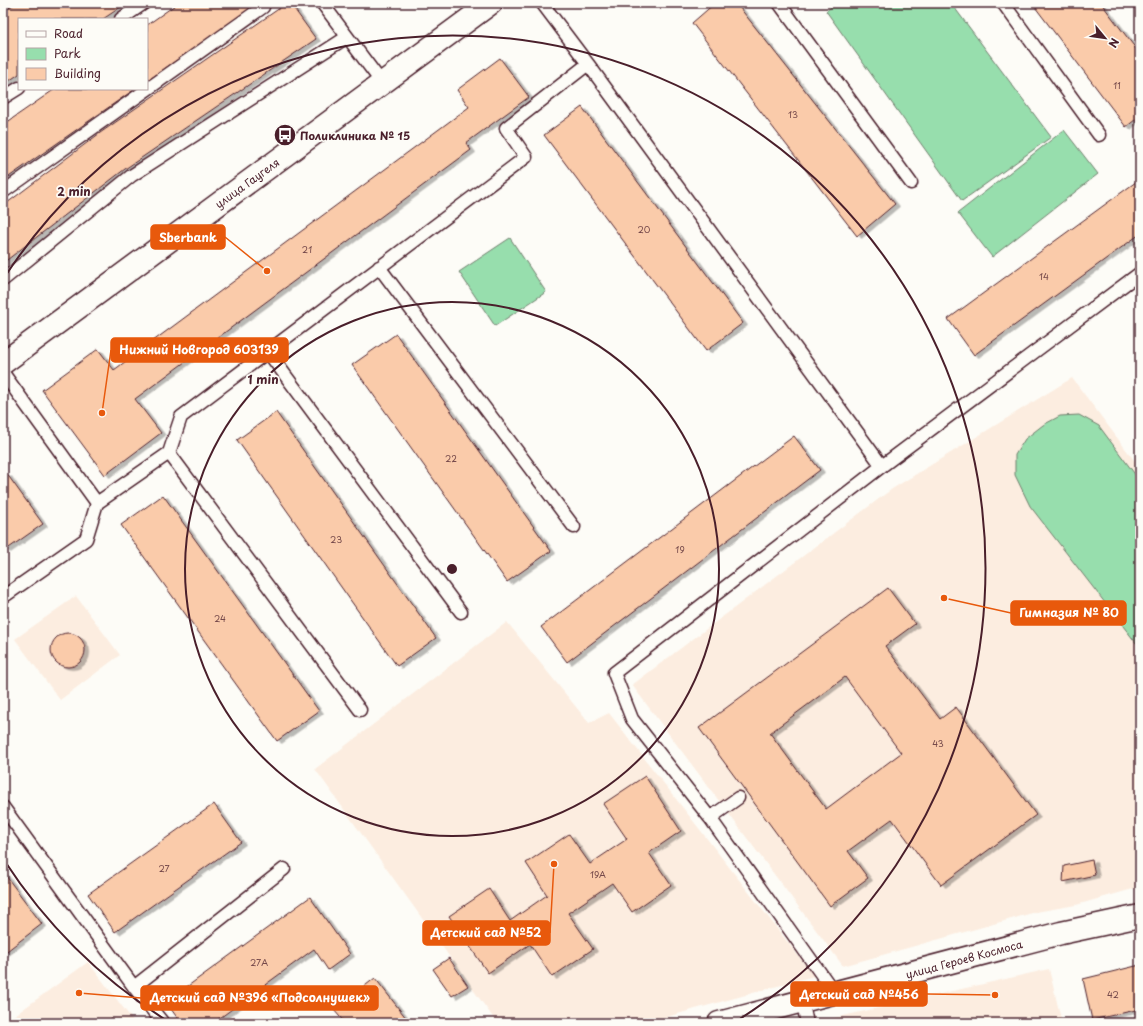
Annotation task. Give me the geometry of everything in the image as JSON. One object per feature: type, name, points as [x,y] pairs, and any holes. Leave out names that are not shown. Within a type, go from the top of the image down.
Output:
[{"type":"street","name":"улица Гаугеля","points":[[3,362],[491,3]]},
{"type":"street","name":"улица Героев Космоса","points":[[719,1023],[1061,933],[1140,916]]},
{"type":"lane","points":[[122,18],[144,3]]},
{"type":"lane","points":[[322,3],[382,83]]},
{"type":"lane","points":[[542,3],[882,466]]},
{"type":"lane","points":[[779,3],[911,183]]},
{"type":"lane","points":[[1003,3],[1098,135]]},
{"type":"lane","points":[[148,88],[262,7]]},
{"type":"lane","points":[[3,280],[131,176],[347,37]]},
{"type":"lane","points":[[3,597],[86,539],[97,503],[169,453],[181,417],[526,157],[506,128],[588,64]]},
{"type":"lane","points":[[3,98],[18,89]]},
{"type":"lane","points":[[3,192],[146,90]]},
{"type":"lane","points":[[379,267],[574,527]]},
{"type":"lane","points":[[834,992],[710,818],[632,719],[614,673],[882,466],[1140,273]]},
{"type":"lane","points":[[268,352],[461,612]]},
{"type":"lane","points":[[3,372],[97,503]]},
{"type":"lane","points":[[169,453],[360,710]]},
{"type":"lane","points":[[710,818],[738,798]]},
{"type":"lane","points":[[3,806],[134,987],[163,1023]]},
{"type":"lane","points":[[134,987],[284,869]]},
{"type":"lane","points":[[802,1000],[807,1023]]},
{"type":"shaded area","points":[[1072,378],[1140,468],[1140,887],[1076,905],[1036,912],[843,966],[632,685],[892,489]]},
{"type":"shaded area","points":[[76,596],[120,655],[60,700],[15,639]]},
{"type":"shaded area","points":[[507,622],[589,723],[609,713],[814,976],[645,1023],[497,1023],[315,769]]},
{"type":"shaded area","points":[[88,962],[135,1023],[4,1023]]},
{"type":"shaded area","points":[[1049,969],[1062,1023],[822,1023],[821,1021]]},
{"type":"green space","points":[[837,3],[951,3],[1051,137],[962,201],[826,11]]},
{"type":"green space","points":[[1064,130],[1098,174],[992,257],[958,213]]},
{"type":"green space","points":[[510,238],[546,292],[495,326],[459,272]]},
{"type":"green space","points":[[1079,415],[1099,426],[1140,481],[1140,648],[1030,506],[1015,475],[1015,455],[1025,439],[1043,425],[1060,416]]},
{"type":"building","points":[[16,3],[127,3],[104,18],[18,18],[18,75],[3,85],[3,12]]},
{"type":"building","points":[[178,3],[258,3],[148,80],[148,24]]},
{"type":"building","points":[[287,3],[290,3],[316,39],[125,169],[3,263],[3,206],[100,133]]},
{"type":"building","points":[[715,3],[736,3],[895,204],[857,236],[692,23]]},
{"type":"building","points":[[1032,3],[1101,3],[1140,54],[1140,116],[1126,127]]},
{"type":"building","points":[[500,58],[529,97],[466,143],[471,150],[135,399],[161,433],[105,475],[42,390],[98,349],[114,370],[469,107],[457,90]]},
{"type":"building","points":[[54,90],[134,90],[3,181],[3,125]]},
{"type":"building","points":[[582,107],[743,323],[706,351],[544,135]]},
{"type":"building","points":[[1140,179],[1140,234],[974,355],[948,319]]},
{"type":"building","points":[[396,334],[551,551],[507,582],[352,365]]},
{"type":"building","points":[[276,412],[436,638],[397,666],[237,440]]},
{"type":"building","points":[[794,436],[820,470],[567,662],[541,627]]},
{"type":"building","points":[[7,474],[43,524],[6,550],[3,546],[3,477]]},
{"type":"building","points":[[163,495],[319,711],[277,741],[121,525]]},
{"type":"building","points":[[888,588],[915,624],[885,646],[940,719],[956,707],[1036,815],[941,885],[892,819],[848,851],[868,878],[830,906],[699,728]],"holes":[[[845,677],[901,753],[826,809],[770,733]]]},
{"type":"building","points":[[68,633],[80,638],[85,650],[80,662],[68,667],[56,662],[51,650],[56,638]]},
{"type":"building","points":[[645,776],[681,831],[649,853],[671,885],[632,912],[612,883],[568,913],[593,949],[552,977],[530,944],[488,973],[449,916],[489,889],[510,921],[547,895],[526,863],[569,834],[590,864],[627,839],[603,804]]},
{"type":"building","points":[[214,804],[241,842],[115,932],[88,894]]},
{"type":"building","points":[[1092,860],[1095,875],[1063,882],[1064,866]]},
{"type":"building","points":[[3,872],[42,924],[3,954]]},
{"type":"building","points":[[310,897],[350,954],[328,970],[314,949],[213,1023],[181,1023],[166,1002]]},
{"type":"building","points":[[449,958],[468,986],[452,996],[433,969]]},
{"type":"building","points":[[1140,965],[1140,1009],[1092,1020],[1083,979]]},
{"type":"building","points":[[375,978],[410,1023],[345,1023],[334,1010]]},
{"type":"place","name":"Поликлиника № 15","points":[[285,135]]},
{"type":"place","name":"Sberbank","points":[[267,271]]},
{"type":"place","name":"Нижний Новгород 603139","points":[[102,413]]},
{"type":"place","name":"Гимназия № 80","points":[[944,598]]},
{"type":"place","name":"Детский сад №52","points":[[554,864]]},
{"type":"place","name":"Детский сад №396 «Подсолнушек»","points":[[79,993]]},
{"type":"place","name":"Детский сад №456","points":[[995,995]]}]
